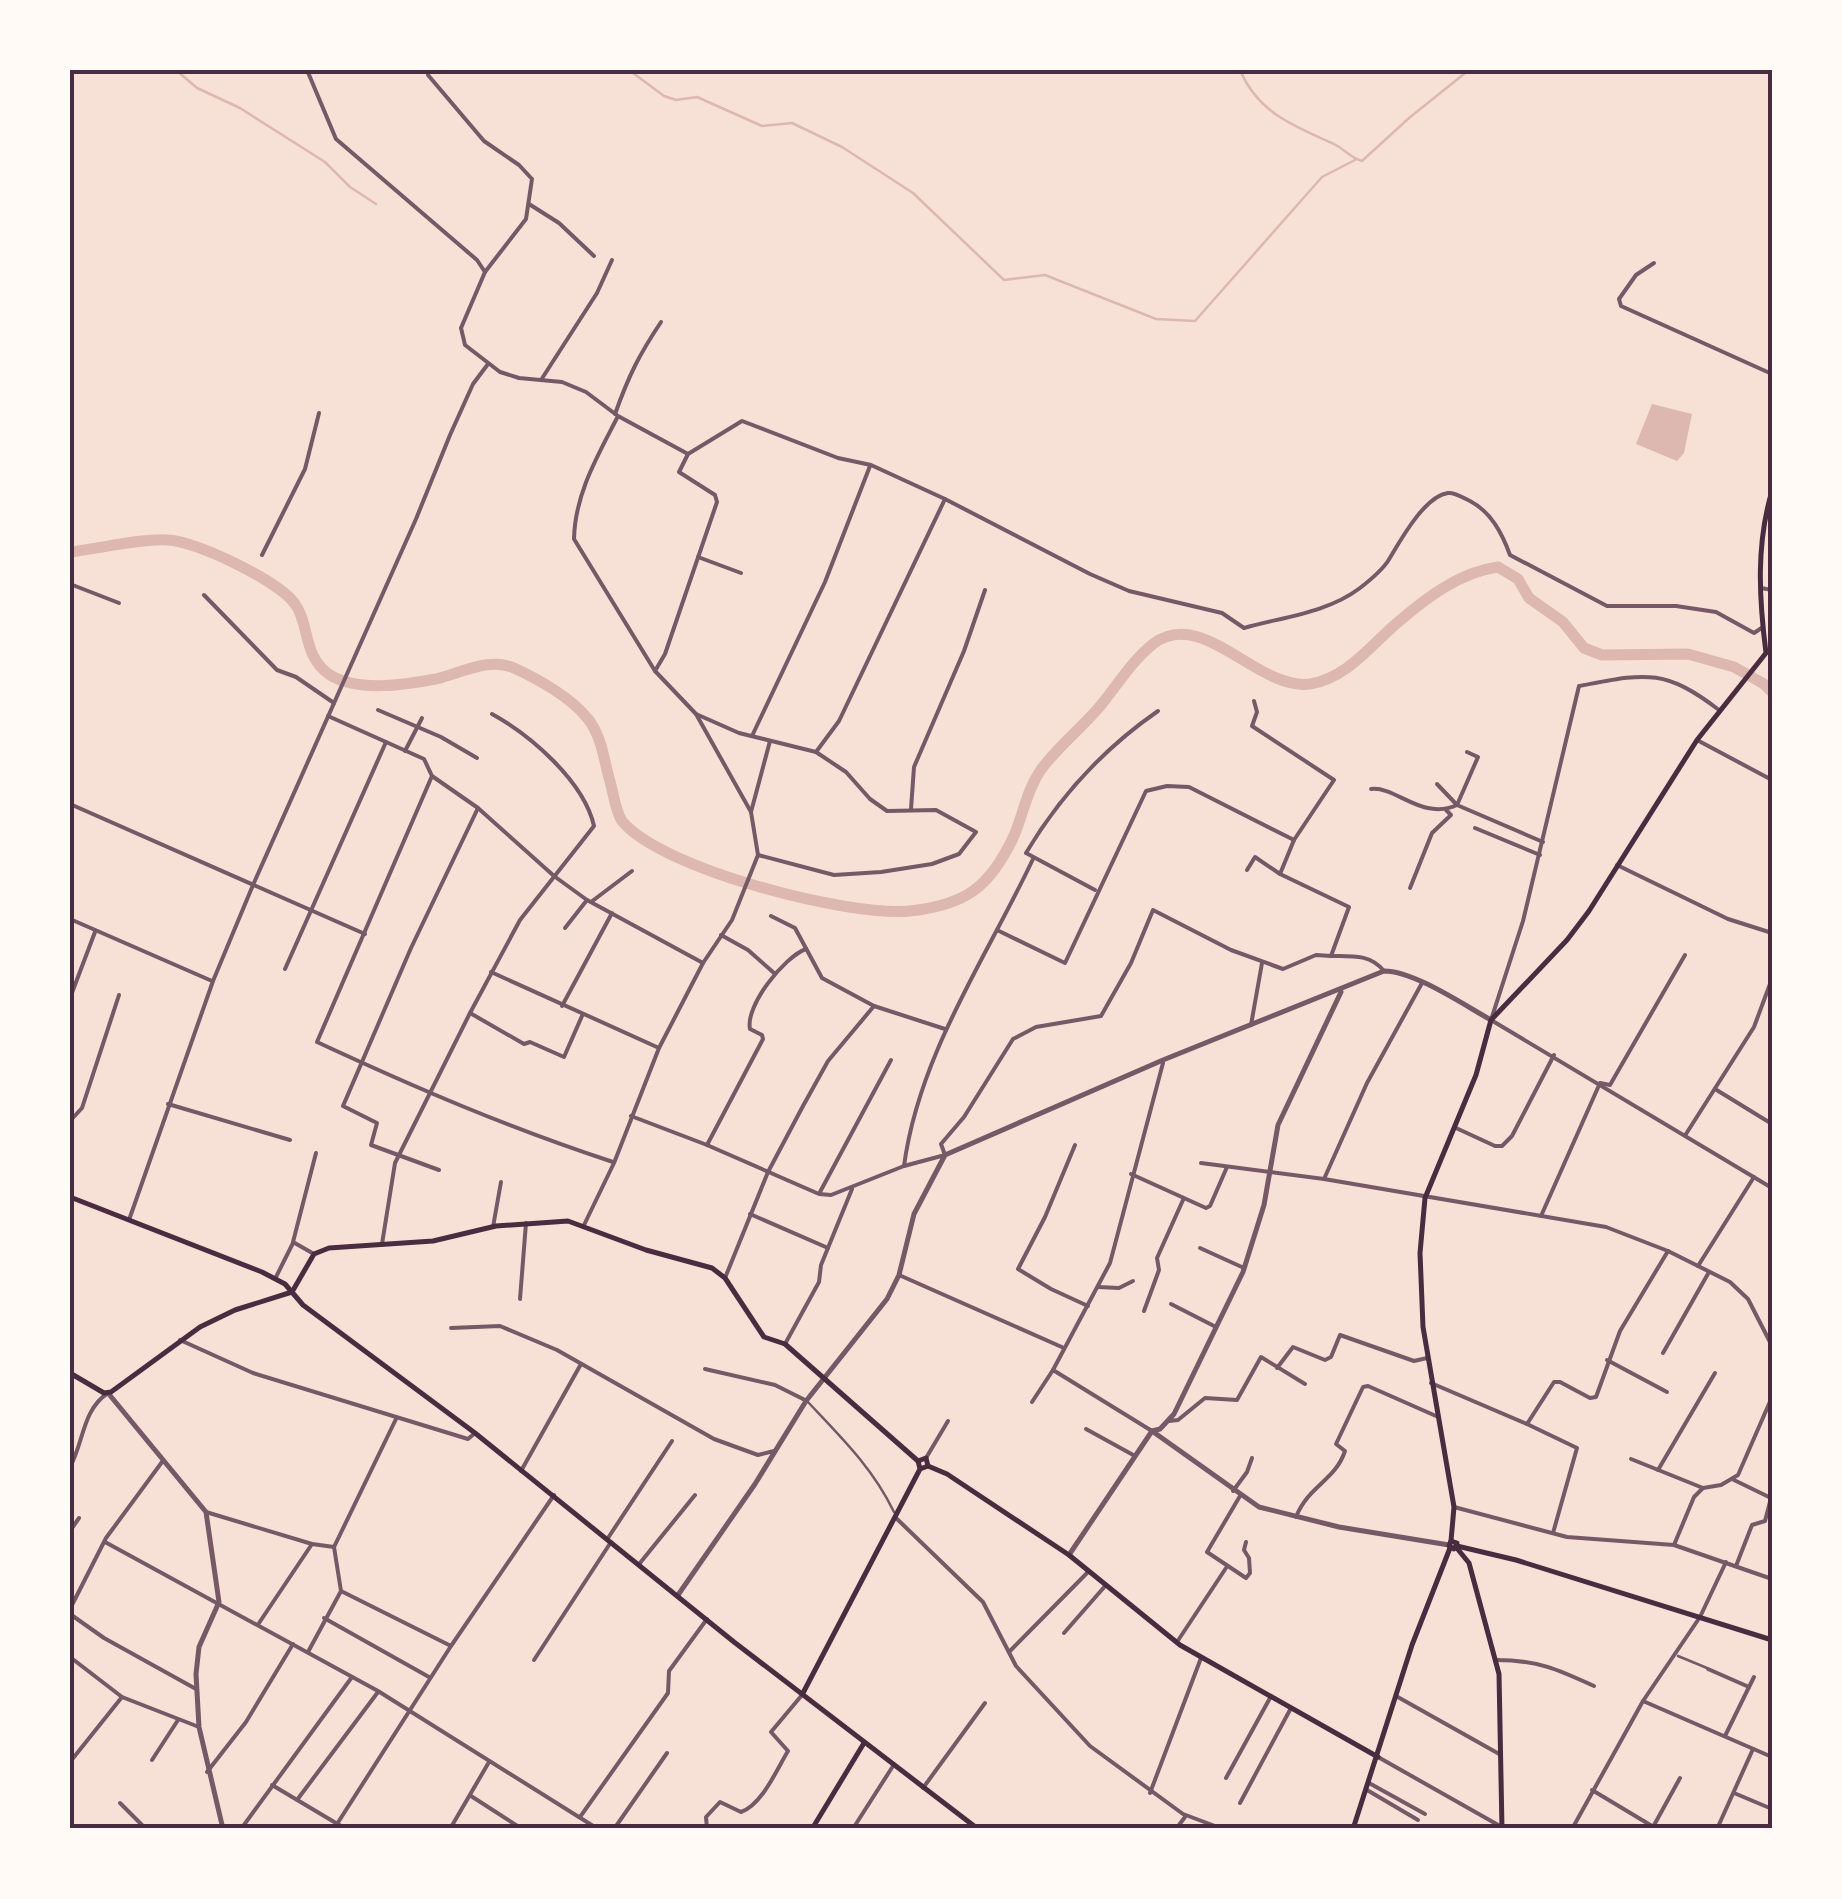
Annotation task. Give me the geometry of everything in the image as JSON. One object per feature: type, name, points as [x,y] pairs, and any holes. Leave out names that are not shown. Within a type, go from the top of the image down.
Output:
[{"type":"main road","points":[[1353,1829],[1424,1610],[1453,1545],[1454,1507],[1422,1327],[1420,1260],[1425,1198],[1476,1075],[1492,1020],[1567,940],[1724,702],[1766,653],[1760,552],[1772,490]]},
{"type":"main road","points":[[70,1198],[276,1279],[303,1305],[475,1433],[978,1829]]},
{"type":"main road","points":[[70,1373],[108,1394],[180,1340],[234,1310],[292,1292],[314,1254],[330,1248],[433,1241],[493,1226],[568,1220],[584,1224],[603,1236],[712,1268],[725,1278],[764,1337],[785,1344],[924,1462],[1069,1556],[1201,1658],[1378,1757]]},
{"type":"main road","points":[[803,1693],[924,1462]]},
{"type":"main road","points":[[1453,1545],[1516,1560],[1772,1640]]},
{"type":"main road","points":[[1453,1545],[1470,1564],[1496,1660],[1502,1828]]},
{"type":"main road","points":[[812,1829],[864,1743]]},
{"type":"street","points":[[306,70],[336,139],[477,260],[485,272]]},
{"type":"street","points":[[428,70],[428,75],[484,142],[528,172],[532,179],[526,219],[485,272],[461,328],[464,345],[510,375],[573,386],[616,415],[688,454]]},
{"type":"street","points":[[529,204],[559,223],[594,256]]},
{"type":"street","points":[[541,380],[597,293],[612,260]]},
{"type":"street","points":[[1654,263],[1636,275],[1620,299],[1621,306],[1772,374]]},
{"type":"street","points":[[584,1224],[660,1048],[740,901],[757,858],[751,812],[696,714],[655,670],[574,539],[582,491],[594,460],[616,415],[632,367],[661,322]]},
{"type":"street","points":[[129,1220],[213,981],[253,885],[473,384],[488,364]]},
{"type":"street","points":[[262,555],[305,469],[319,413]]},
{"type":"street","points":[[655,670],[665,654],[717,498],[680,472],[688,454],[742,421],[838,458],[870,465],[1129,591],[1222,613],[1244,628],[1324,608],[1359,589],[1387,564],[1396,543],[1426,508],[1444,494],[1454,493],[1490,518],[1502,533],[1510,555],[1520,563],[1607,606],[1676,606],[1716,612],[1754,633],[1763,627]]},
{"type":"street","points":[[752,736],[825,582],[870,465]]},
{"type":"street","points":[[816,752],[839,721],[945,499]]},
{"type":"street","points":[[1760,552],[1772,554]]},
{"type":"street","points":[[698,557],[741,573]]},
{"type":"street","points":[[70,584],[120,603]]},
{"type":"street","points":[[1762,588],[1772,590]]},
{"type":"street","points":[[911,809],[914,767],[964,651],[984,590]]},
{"type":"street","points":[[204,595],[277,670],[335,700]]},
{"type":"street","points":[[1492,1020],[1540,855],[1579,686],[1643,674],[1694,691],[1719,710]]},
{"type":"street","points":[[1254,701],[1257,712],[1252,726],[1334,780],[1294,840],[1280,874]]},
{"type":"street","points":[[378,710],[477,758]]},
{"type":"street","points":[[1097,891],[1026,853],[1044,822],[1093,763],[1118,739],[1158,711]]},
{"type":"street","points":[[382,1244],[399,1154],[470,1013],[520,920],[594,826],[565,773],[520,731],[492,714]]},
{"type":"street","points":[[696,714],[752,736],[816,752],[846,772],[870,799],[888,811],[936,810],[976,832],[959,854],[932,864],[881,872],[834,875],[757,858]]},
{"type":"street","points":[[328,716],[428,763],[432,776],[478,808],[554,876],[589,901],[703,963]]},
{"type":"street","points":[[404,751],[422,718]]},
{"type":"street","points":[[1698,740],[1772,780]]},
{"type":"street","points":[[751,812],[770,741]]},
{"type":"street","points":[[284,969],[386,742]]},
{"type":"street","points":[[1410,888],[1432,832],[1452,815],[1478,757],[1467,752]]},
{"type":"street","points":[[432,776],[317,1042],[429,1095],[522,1133],[614,1162]]},
{"type":"street","points":[[1437,784],[1457,805],[1543,842]]},
{"type":"street","points":[[999,931],[1065,963],[1146,791],[1167,786],[1192,789],[1294,840]]},
{"type":"street","points":[[1371,789],[1382,788],[1406,803],[1446,810],[1452,815]]},
{"type":"street","points":[[70,804],[365,934]]},
{"type":"street","points":[[1446,810],[1457,805]]},
{"type":"street","points":[[439,1170],[371,1145],[377,1123],[344,1106],[411,948],[478,808]]},
{"type":"street","points":[[1475,828],[1540,855]]},
{"type":"street","points":[[1247,870],[1255,857],[1280,874],[1349,907],[1331,956]]},
{"type":"street","points":[[904,1166],[913,1116],[946,1029],[1033,859]]},
{"type":"street","points":[[1617,865],[1728,919],[1772,933]]},
{"type":"street","points":[[565,928],[589,901],[632,872]]},
{"type":"street","points":[[678,1595],[806,1401],[865,1330],[899,1275],[914,1214],[945,1155],[941,1144],[964,1117],[1013,1040],[1036,1027],[1101,1016],[1131,964],[1153,910],[1283,969],[1316,955],[1360,956],[1376,961],[1384,971]]},
{"type":"street","points":[[562,1006],[612,914]]},
{"type":"street","points":[[771,916],[796,928],[822,978],[874,1006],[946,1029]]},
{"type":"street","points":[[70,919],[213,981]]},
{"type":"street","points":[[70,998],[96,930]]},
{"type":"street","points":[[721,935],[748,950],[775,974]]},
{"type":"street","points":[[708,1145],[763,1039],[762,1034],[750,1029],[749,1019],[775,974],[787,960],[806,949]]},
{"type":"street","points":[[1600,1084],[1610,1084],[1684,954]]},
{"type":"street","points":[[1251,1025],[1262,962]]},
{"type":"street","points":[[631,1116],[819,1194],[831,1195],[904,1166],[945,1155],[1163,1060],[1384,971],[1422,983],[1492,1020],[1772,1188]]},
{"type":"street","points":[[492,972],[660,1048]]},
{"type":"street","points":[[1324,1179],[1367,1083],[1422,983]]},
{"type":"street","points":[[1686,1134],[1754,1027],[1770,984]]},
{"type":"street","points":[[1169,1421],[1257,1236],[1278,1125],[1343,989]]},
{"type":"street","points":[[70,1118],[82,1108],[119,995]]},
{"type":"street","points":[[725,1278],[768,1172],[828,1061],[874,1006]]},
{"type":"street","points":[[470,1013],[524,1044],[530,1042],[564,1057],[582,1015]]},
{"type":"street","points":[[1454,1127],[1502,1146],[1512,1136],[1554,1055]]},
{"type":"street","points":[[819,1194],[891,1060]]},
{"type":"street","points":[[1032,1402],[1110,1263],[1163,1060]]},
{"type":"street","points":[[1540,1216],[1600,1084]]},
{"type":"street","points":[[1715,1089],[1772,1124]]},
{"type":"street","points":[[168,1104],[290,1140]]},
{"type":"street","points":[[1075,1145],[1018,1268],[1088,1306]]},
{"type":"street","points":[[276,1279],[293,1242],[316,1154]]},
{"type":"street","points":[[1201,1163],[1324,1179],[1606,1227],[1668,1251],[1730,1282],[1748,1299],[1772,1346]]},
{"type":"street","points":[[1131,1174],[1200,1208],[1210,1206],[1227,1167]]},
{"type":"street","points":[[1698,1266],[1754,1177]]},
{"type":"street","points":[[493,1226],[501,1182]]},
{"type":"street","points":[[785,1344],[819,1282],[821,1265],[853,1186]]},
{"type":"street","points":[[1144,1311],[1160,1270],[1157,1258],[1183,1200]]},
{"type":"street","points":[[750,1214],[828,1248]]},
{"type":"street","points":[[520,1299],[526,1223]]},
{"type":"street","points":[[293,1242],[314,1254]]},
{"type":"street","points":[[1200,1248],[1244,1268]]},
{"type":"street","points":[[1527,1424],[1554,1382],[1596,1397],[1620,1331],[1668,1251]]},
{"type":"street","points":[[1663,1353],[1710,1272]]},
{"type":"street","points":[[899,1275],[1064,1348]]},
{"type":"street","points":[[1098,1287],[1118,1288],[1133,1282]]},
{"type":"street","points":[[1171,1304],[1217,1327]]},
{"type":"street","points":[[451,1328],[500,1326],[581,1364],[714,1440],[758,1455],[775,1451]]},
{"type":"street","points":[[1276,1368],[1292,1348],[1325,1360],[1331,1357],[1340,1335],[1414,1361],[1427,1358]]},
{"type":"street","points":[[180,1340],[253,1373],[468,1439],[475,1433]]},
{"type":"street","points":[[1069,1556],[1152,1431],[1178,1420],[1205,1398],[1237,1400],[1261,1357],[1305,1384]]},
{"type":"street","points":[[1607,1360],[1667,1392]]},
{"type":"street","points":[[521,1471],[581,1364]]},
{"type":"street","points":[[705,1369],[775,1384],[806,1401],[858,1453],[883,1489],[896,1518],[983,1602],[1016,1666],[1062,1719],[1105,1760],[1150,1793],[1186,1815],[1223,1829]]},
{"type":"street","points":[[1053,1370],[1152,1431],[1259,1507],[1339,1527],[1453,1545]]},
{"type":"street","points":[[1658,1470],[1716,1373]]},
{"type":"street","points":[[1431,1383],[1577,1448],[1553,1533]]},
{"type":"street","points":[[1296,1516],[1312,1488],[1332,1476],[1342,1461],[1345,1450],[1336,1444],[1363,1388],[1368,1386],[1436,1416]]},
{"type":"street","points":[[70,1466],[78,1452],[86,1419],[93,1406],[108,1394],[206,1512],[312,1544],[334,1546]]},
{"type":"street","points":[[1734,1480],[1772,1396]]},
{"type":"street","points":[[308,1652],[341,1591],[334,1546],[397,1416]]},
{"type":"street","points":[[924,1462],[948,1422]]},
{"type":"street","points":[[1086,1429],[1136,1456]]},
{"type":"street","points":[[534,1660],[672,1441]]},
{"type":"street","points":[[1233,1490],[1252,1458]]},
{"type":"street","points":[[1631,1460],[1703,1488]]},
{"type":"street","points":[[162,1462],[105,1542],[70,1611],[104,1638],[196,1688]]},
{"type":"street","points":[[1674,1545],[1694,1497],[1703,1488],[1734,1480],[1772,1498],[1765,1521],[1752,1525],[1736,1566]]},
{"type":"street","points":[[640,1564],[695,1495]]},
{"type":"street","points":[[337,1824],[450,1646],[554,1496]]},
{"type":"street","points":[[1240,1496],[1206,1551],[1244,1578],[1249,1575],[1250,1560],[1244,1550],[1246,1542]]},
{"type":"street","points":[[1454,1507],[1553,1533],[1674,1545],[1772,1579]]},
{"type":"street","points":[[206,1512],[219,1602],[199,1648],[196,1688],[207,1772],[223,1829]]},
{"type":"street","points":[[70,1532],[79,1518]]},
{"type":"street","points":[[105,1542],[378,1692],[598,1829]]},
{"type":"street","points":[[258,1624],[312,1544]]},
{"type":"street","points":[[1572,1829],[1643,1701],[1700,1617],[1726,1562]]},
{"type":"street","points":[[1177,1642],[1226,1568]]},
{"type":"street","points":[[1009,1652],[1089,1571]]},
{"type":"street","points":[[1064,1633],[1106,1584]]},
{"type":"street","points":[[341,1591],[450,1646]]},
{"type":"street","points":[[324,1618],[430,1678]]},
{"type":"street","points":[[580,1817],[668,1693],[669,1671],[707,1619]]},
{"type":"street","points":[[207,1772],[246,1722],[293,1644]]},
{"type":"street","points":[[1673,1654],[1750,1687]]},
{"type":"street","points":[[70,1656],[122,1697],[199,1727]]},
{"type":"street","points":[[1150,1793],[1201,1658]]},
{"type":"street","points":[[1496,1660],[1532,1660],[1594,1686]]},
{"type":"street","points":[[241,1829],[352,1677]]},
{"type":"street","points":[[1725,1736],[1754,1677]]},
{"type":"street","points":[[296,1800],[378,1692]]},
{"type":"street","points":[[707,1829],[706,1817],[720,1802],[742,1812],[749,1810],[788,1751],[771,1732],[803,1693]]},
{"type":"street","points":[[1396,1696],[1502,1755]]},
{"type":"street","points":[[70,1762],[122,1697]]},
{"type":"street","points":[[1226,1778],[1270,1698]]},
{"type":"street","points":[[1643,1701],[1772,1757]]},
{"type":"street","points":[[923,1788],[985,1703]]},
{"type":"street","points":[[1240,1803],[1290,1708]]},
{"type":"street","points":[[152,1760],[178,1720]]},
{"type":"street","points":[[1717,1829],[1754,1749]]},
{"type":"street","points":[[614,1829],[667,1753]]},
{"type":"street","points":[[1378,1757],[1502,1828]]},
{"type":"street","points":[[450,1829],[488,1762]]},
{"type":"street","points":[[854,1827],[894,1766]]},
{"type":"street","points":[[1592,1790],[1655,1828],[1680,1778]]},
{"type":"street","points":[[272,1786],[346,1829]]},
{"type":"street","points":[[1368,1786],[1425,1814]]},
{"type":"street","points":[[1368,1786],[1418,1820]]},
{"type":"street","points":[[1734,1793],[1772,1810]]},
{"type":"street","points":[[470,1795],[522,1829]]},
{"type":"street","points":[[120,1803],[146,1829]]},
{"type":"street","points":[[1407,1814],[1412,1805]]},
{"type":"street","points":[[1176,1829],[1186,1815]]},
{"type":"shaded area","points":[[1652,404],[1692,414],[1684,453],[1677,461],[1636,444]]},
{"type":"waterway","points":[[176,70],[197,88],[240,108],[325,162],[350,187],[376,204]]},
{"type":"waterway","points":[[629,70],[664,96],[676,100],[697,97],[762,126],[792,123],[842,147],[913,193],[1004,280],[1045,275],[1156,319],[1195,321],[1322,177],[1355,160]]},
{"type":"waterway","points":[[1240,70],[1267,108],[1362,161],[1469,70]]},
{"type":"waterway","points":[[70,552],[168,540],[197,547],[236,564],[272,584],[295,604],[315,659],[330,675],[354,684],[410,683],[485,665],[514,668],[544,683],[588,719],[599,740],[620,817],[643,839],[675,856],[757,886],[881,911],[910,911],[946,904],[984,881],[1013,838],[1040,771],[1138,658],[1153,644],[1172,635],[1191,635],[1270,675],[1290,683],[1310,684],[1347,668],[1444,588],[1470,574],[1498,567],[1518,579],[1529,598],[1563,622],[1584,648],[1602,655],[1688,654],[1734,667],[1772,692]]}]
